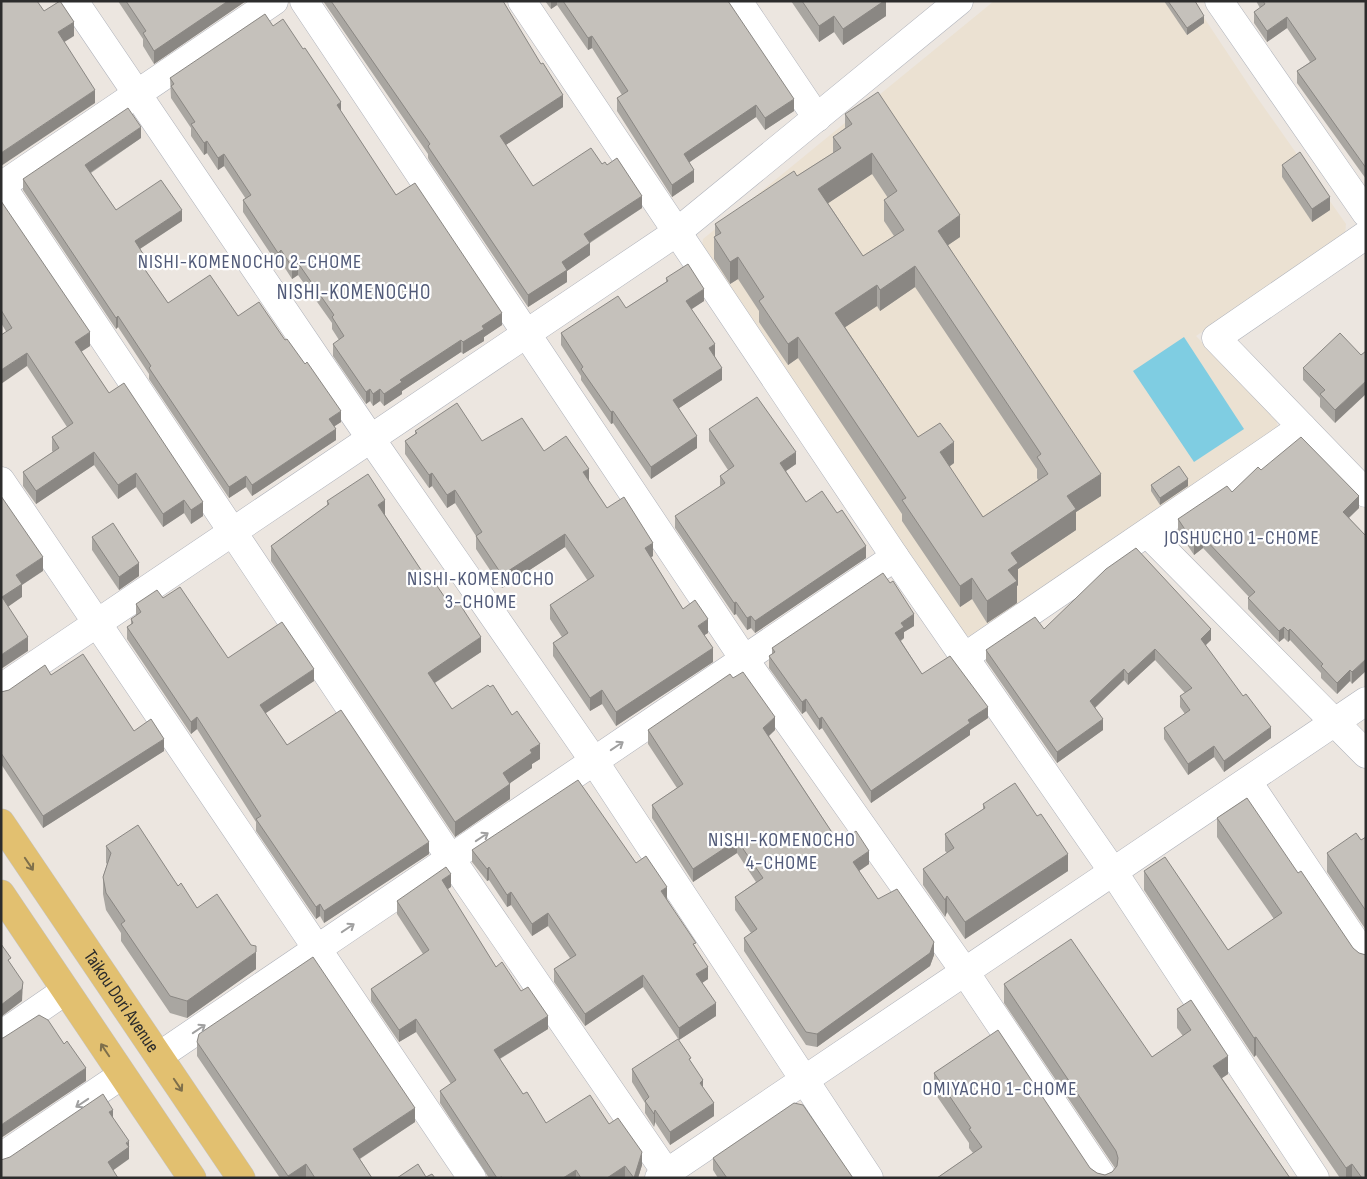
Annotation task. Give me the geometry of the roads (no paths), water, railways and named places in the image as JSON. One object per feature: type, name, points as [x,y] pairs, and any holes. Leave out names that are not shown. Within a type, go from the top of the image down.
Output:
[{"type":"main road","name":"Taikou Dori Avenue","points":[[1,823],[241,1178]]},
{"type":"main road","points":[[1,894],[192,1178]]},
{"type":"street","points":[[74,1],[371,439],[594,762],[870,1178]]},
{"type":"street","points":[[274,1],[1,186],[665,1176],[804,1080],[1114,873],[1366,701]]},
{"type":"street","points":[[304,1],[744,659],[966,972],[1103,1178]]},
{"type":"street","points":[[522,1],[895,557],[1114,873],[1315,1178]]},
{"type":"street","points":[[738,1],[817,118]]},
{"type":"street","points":[[1,688],[678,232],[959,1]]},
{"type":"street","points":[[1219,1],[1366,212]]},
{"type":"street","points":[[1366,235],[1216,338],[1366,493]]},
{"type":"street","points":[[964,658],[1302,427]]},
{"type":"street","points":[[1,480],[472,1178]]},
{"type":"street","points":[[1148,534],[1366,754]]},
{"type":"street","points":[[159,1056],[895,557]]},
{"type":"street","points":[[1248,782],[1366,958]]},
{"type":"street","points":[[1,1034],[65,991]]},
{"type":"street","points":[[1,1157],[122,1075]]},
{"type":"water","points":[[1184,337],[1244,429],[1194,462],[1133,371]]},
{"type":"district","name":"NISHI-KOMENOCHO 2-CHOME","points":[[250,262]]},
{"type":"district","name":"NISHI-KOMENOCHO","points":[[354,292]]},
{"type":"district","name":"JOSHUCHO 1-CHOME","points":[[1242,538]]},
{"type":"district","name":"NISHI-KOMENOCHO 3-CHOME","points":[[481,590]]},
{"type":"district","name":"NISHI-KOMENOCHO 4-CHOME","points":[[782,852]]},
{"type":"district","name":"OMIYACHO 1-CHOME","points":[[1000,1089]]}]
